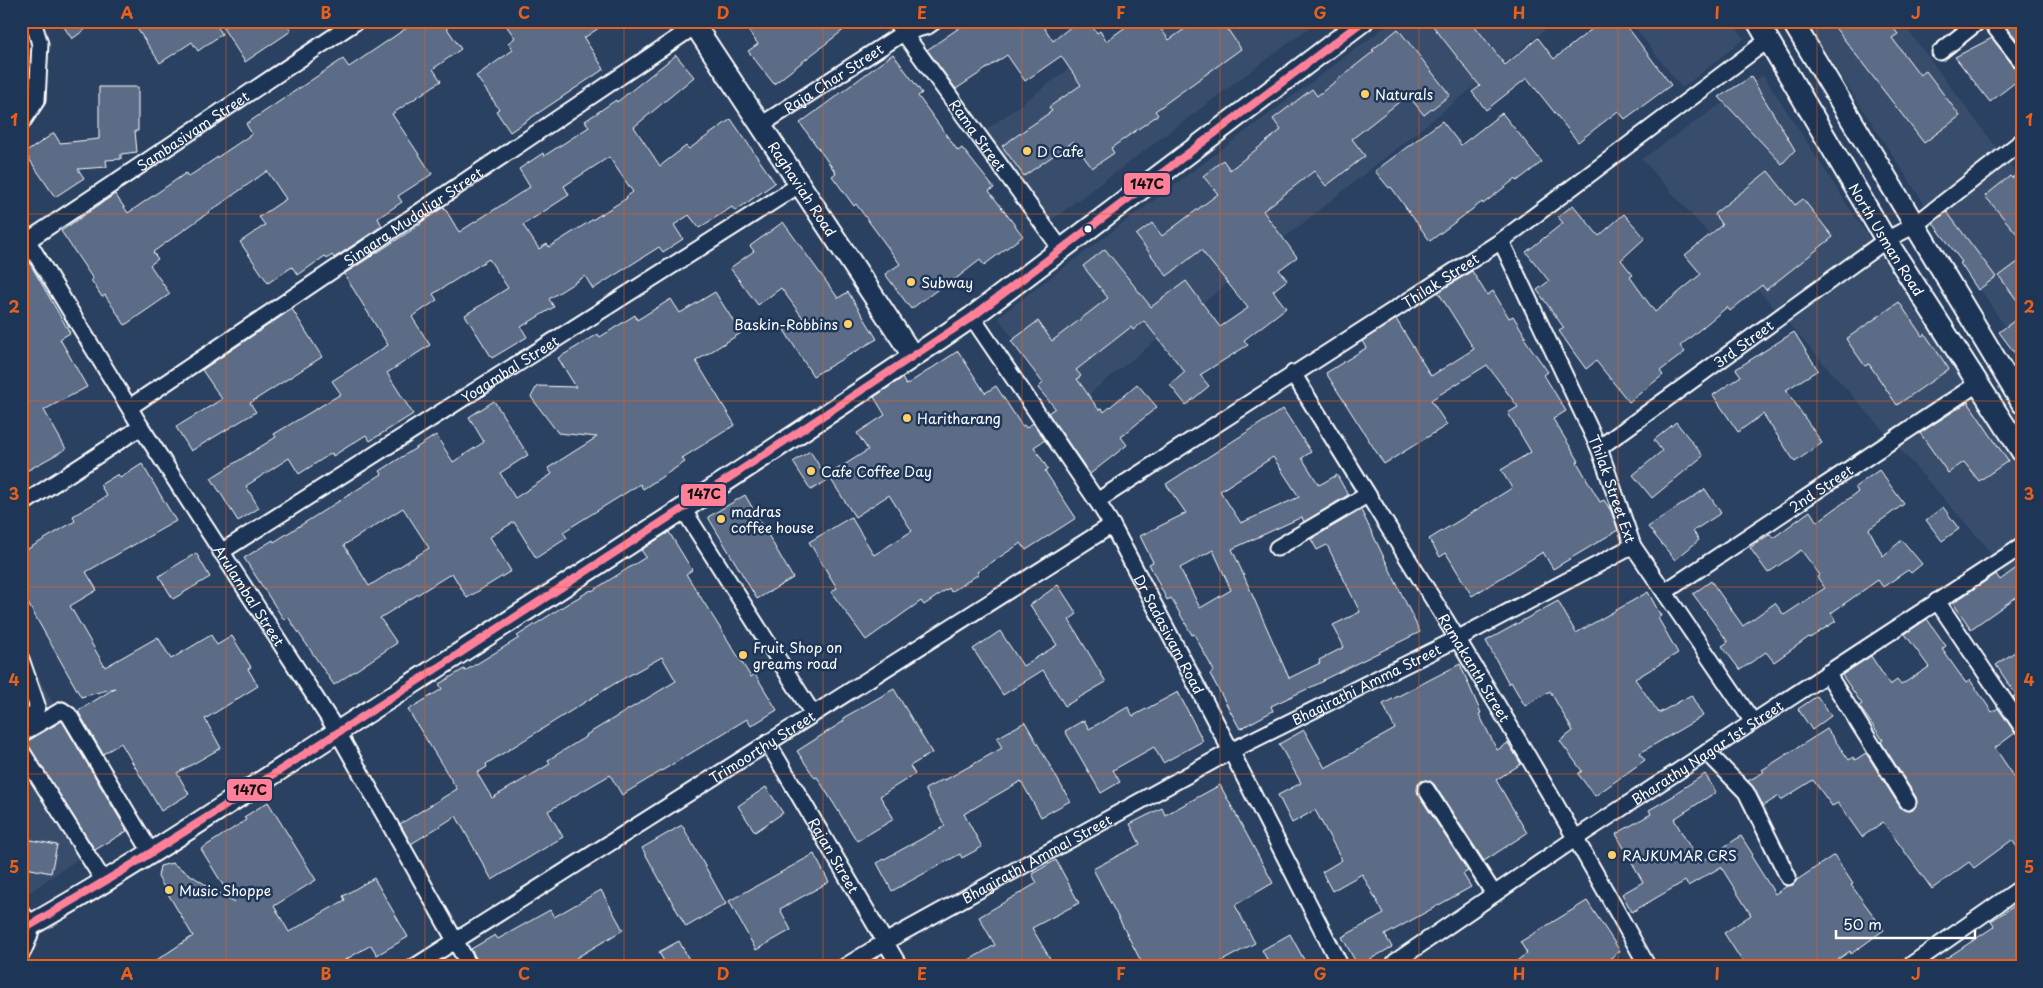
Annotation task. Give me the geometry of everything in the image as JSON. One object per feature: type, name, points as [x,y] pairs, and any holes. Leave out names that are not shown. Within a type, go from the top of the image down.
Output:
[{"type":"main road","points":[[21,950],[30,932],[23,927],[105,883],[152,854],[337,731],[683,509],[972,317],[1363,21]]},
{"type":"main road","name":"North Usman Road","points":[[1757,21],[1886,240],[2022,452]]},
{"type":"main road","points":[[1792,21],[2020,398]]},
{"type":"main road","name":"Raghaviah Road","points":[[693,24],[914,356]]},
{"type":"street","points":[[21,124],[37,100],[40,44],[33,21]]},
{"type":"street","name":"Sambasivam Street","points":[[24,235],[358,21]]},
{"type":"street","name":"Raja Char Street","points":[[761,125],[899,27],[928,26],[935,21]]},
{"type":"street","points":[[1940,52],[1979,21]]},
{"type":"street","points":[[1990,21],[2022,62]]},
{"type":"street","name":"Singara Mudaliar Street","points":[[130,407],[693,24]]},
{"type":"street","name":"Rama Street","points":[[899,27],[1061,249]]},
{"type":"street","name":"Thilak Street","points":[[1097,500],[1501,240],[1768,40]]},
{"type":"street","name":"3rd Street","points":[[1599,448],[1886,240],[1915,225],[2022,141]]},
{"type":"street","name":"Yogambal Street","points":[[221,552],[799,185]]},
{"type":"street","name":"Arulambal Street","points":[[24,235],[141,427],[337,731],[470,967]]},
{"type":"street","name":"Thilak Street Ext","points":[[1501,240],[1599,448],[1633,546],[1666,591],[1753,722]]},
{"type":"street","name":"Dr Sadasivam Road","points":[[972,317],[1097,500],[1112,525],[1231,751],[1340,967]]},
{"type":"street","name":"Ramakanth Street","points":[[1293,373],[1458,639],[1576,838],[1648,967]]},
{"type":"street","name":"2nd Street","points":[[1666,591],[1977,384]]},
{"type":"street","points":[[21,506],[141,427]]},
{"type":"street","points":[[1277,548],[1367,495]]},
{"type":"street","points":[[683,509],[812,714]]},
{"type":"street","name":"Trimoorthy Street","points":[[414,967],[1112,525]]},
{"type":"street","name":"Bhagirathi Amma Street","points":[[1231,751],[1458,639],[1633,546]]},
{"type":"street","name":"Bharathy Nagar 1st Street","points":[[1394,965],[1576,838],[2022,546]]},
{"type":"street","points":[[1937,601],[2022,727]]},
{"type":"street","points":[[21,660],[37,709],[31,716],[21,720]]},
{"type":"street","points":[[1827,673],[1908,802]]},
{"type":"street","points":[[21,734],[62,710],[69,715],[152,854]]},
{"type":"street","name":"Rajan Street","points":[[768,742],[900,967]]},
{"type":"street","points":[[21,750],[105,883]]},
{"type":"street","name":"Bhagirathi Ammal Street","points":[[844,967],[1231,751]]},
{"type":"street","points":[[1707,752],[1746,792],[1788,877]]},
{"type":"street","points":[[1426,789],[1494,894]]},
{"type":"street","points":[[1908,967],[2022,887]]},
{"type":"shaded area","points":[[1133,21],[1318,21],[1046,224],[981,134]]},
{"type":"shaded area","points":[[1393,21],[1556,21],[1065,413],[998,317]]},
{"type":"shaded area","points":[[1630,21],[1732,21],[1744,39],[1682,88]]},
{"type":"shaded area","points":[[1805,21],[1901,21],[2014,171],[2022,165],[2022,353]]},
{"type":"shaded area","points":[[1763,75],[2022,473],[2022,600],[1984,544],[1642,159]]},
{"type":"shaded area","points":[[21,646],[123,828],[21,898]]},
{"type":"building","points":[[60,21],[97,21],[72,39]]},
{"type":"building","points":[[132,21],[214,21],[222,34],[198,51],[192,42],[160,63]]},
{"type":"building","points":[[234,21],[285,21],[291,31],[245,62],[223,28]]},
{"type":"building","points":[[417,21],[442,21],[461,49],[433,69],[441,81],[392,114],[432,174],[398,196],[402,202],[378,218],[382,226],[334,258],[332,255],[327,259],[325,256],[298,275],[292,267],[268,283],[240,242],[265,225],[259,217],[286,199],[267,171],[153,252],[158,259],[150,265],[170,294],[125,325],[105,295],[102,297],[91,280],[93,279],[61,231],[115,194],[128,213],[186,173],[188,177],[252,134],[246,124],[343,59],[349,67]]},
{"type":"building","points":[[503,21],[609,21],[584,38],[604,69],[510,132],[496,111],[499,109],[476,76],[513,50],[508,43],[515,38]]},
{"type":"building","points":[[741,21],[855,21],[774,84],[748,51],[758,44]]},
{"type":"building","points":[[969,21],[1040,21],[1053,41],[1078,21],[1088,21],[1097,33],[1100,31],[1106,41],[1134,21],[1155,21],[1169,40],[1196,21],[1222,21],[1241,49],[1155,111],[1158,115],[1111,148],[1114,153],[1092,168],[1073,142],[1024,176],[1002,146],[1052,111],[1049,107],[1081,85],[1061,56],[1025,81],[1007,55],[956,89],[927,50]]},
{"type":"building","points":[[1429,21],[1471,21],[1505,65],[1538,38],[1554,59],[1602,21],[1623,21],[1671,85],[1625,119],[1618,111],[1578,142],[1527,78],[1486,110],[1472,92],[1480,86]]},
{"type":"building","points":[[1830,21],[1888,21],[1898,34],[1892,38],[1920,75],[1926,71],[1960,116],[1924,143]]},
{"type":"building","points":[[2002,21],[2022,21],[2022,46]]},
{"type":"building","points":[[1398,29],[1450,95],[1424,115],[1408,95],[1352,139],[1365,156],[1326,186],[1314,171],[1263,211],[1297,257],[1279,270],[1287,280],[1273,291],[1286,308],[1244,340],[1248,345],[1200,375],[1209,386],[1186,405],[1170,385],[1185,372],[1144,321],[1133,330],[1131,327],[1076,370],[1081,376],[1077,379],[1099,410],[1102,408],[1104,412],[1137,384],[1157,407],[1121,437],[1127,445],[1090,474],[1048,413],[1055,408],[1038,388],[1043,383],[1011,341],[1038,321],[1052,341],[1108,298],[1083,266],[1105,249],[1151,307],[1186,281],[1220,327],[1248,308],[1201,250],[1167,276],[1136,235],[1152,223],[1162,236],[1218,194],[1203,176],[1223,160],[1230,170],[1281,130],[1273,119],[1312,89],[1317,96],[1374,51],[1372,50]]},
{"type":"building","points":[[1992,38],[2015,68],[2022,71],[2022,77],[1990,102],[1955,57]]},
{"type":"building","points":[[893,54],[922,93],[918,96],[958,151],[962,148],[994,188],[989,191],[1023,236],[984,265],[980,260],[949,284],[948,282],[911,309],[885,274],[900,264],[856,204],[854,206],[832,176],[836,173],[800,123]]},
{"type":"building","points":[[676,55],[694,77],[634,127],[660,166],[686,146],[689,149],[731,119],[775,183],[735,211],[732,207],[699,228],[689,215],[674,225],[683,239],[663,252],[659,247],[593,289],[585,276],[549,299],[554,307],[521,327],[527,337],[492,358],[465,315],[508,288],[489,259],[433,294],[437,300],[412,317],[430,345],[387,373],[413,414],[370,441],[366,435],[333,456],[332,453],[299,474],[289,458],[246,486],[259,508],[238,521],[211,478],[276,437],[274,434],[341,394],[332,381],[388,345],[344,274],[444,207],[459,232],[530,187],[519,169],[543,153],[544,156],[589,127],[585,121],[616,100],[617,102]],"holes":[[[609,157],[633,192],[627,198],[549,247],[547,244],[539,249],[523,225],[569,195],[564,186]]]},
{"type":"building","points":[[1751,77],[1795,150],[1782,164],[1719,97]]},
{"type":"building","points":[[99,87],[138,87],[138,131],[135,131],[137,152],[121,154],[121,159],[106,160],[107,167],[78,169],[84,178],[55,197],[25,153],[54,133],[60,143],[99,139]]},
{"type":"building","points":[[1502,113],[1542,162],[1517,181],[1515,179],[1483,204],[1482,202],[1430,241],[1391,187],[1389,188],[1375,171],[1442,121],[1461,145]]},
{"type":"building","points":[[2022,170],[2022,240],[1985,196],[2010,176],[2012,178]]},
{"type":"building","points":[[1768,171],[1795,205],[1803,199],[1833,237],[1766,290],[1762,285],[1730,311],[1727,307],[1680,346],[1685,352],[1660,371],[1663,375],[1629,402],[1596,361],[1586,369],[1559,331],[1564,328],[1537,290],[1549,281],[1526,252],[1563,223],[1558,217],[1573,205],[1599,236],[1624,214],[1645,238],[1621,260],[1633,275],[1630,277],[1655,312],[1701,274],[1685,255],[1722,225],[1714,214]]},
{"type":"building","points":[[1947,212],[1996,277],[1978,290],[1960,263],[1962,262],[1933,223]]},
{"type":"building","points":[[783,222],[838,298],[848,292],[877,339],[813,376],[784,330],[803,318],[781,288],[758,305],[730,268],[754,251],[750,246]]},
{"type":"building","points":[[21,248],[70,333],[60,339],[87,387],[44,410],[66,449],[21,474]]},
{"type":"building","points":[[2022,259],[2022,307],[1999,276]]},
{"type":"building","points":[[1472,271],[1487,295],[1493,291],[1509,318],[1513,316],[1526,337],[1524,338],[1548,372],[1544,375],[1566,411],[1553,419],[1579,461],[1577,462],[1600,502],[1604,500],[1611,511],[1618,530],[1553,569],[1543,552],[1472,596],[1446,553],[1440,557],[1429,539],[1512,488],[1501,470],[1531,452],[1508,413],[1518,407],[1487,365],[1431,400],[1447,425],[1384,464],[1326,373],[1366,348],[1362,341],[1396,319],[1431,376],[1474,349],[1438,292]]},
{"type":"building","points":[[715,292],[741,333],[696,361],[735,425],[682,458],[685,462],[643,489],[640,484],[563,532],[567,538],[536,558],[514,522],[490,537],[511,571],[467,598],[452,573],[380,618],[397,643],[334,685],[288,617],[284,620],[244,558],[273,540],[274,542],[382,474],[380,471],[436,435],[453,462],[484,442],[469,417],[494,401],[528,455],[500,473],[515,498],[552,474],[548,468],[597,437],[558,433],[531,397],[537,386],[576,387],[558,358],[598,334],[600,337],[635,315],[637,320],[671,299],[680,313]],"holes":[[[403,508],[429,548],[369,586],[344,545]]]},
{"type":"building","points":[[1899,302],[1922,336],[1925,334],[1949,369],[1897,405],[1869,364],[1865,366],[1846,339]]},
{"type":"building","points":[[292,309],[322,357],[250,403],[256,412],[191,451],[176,427],[222,399],[202,370]]},
{"type":"building","points":[[2022,315],[2022,363],[1999,332]]},
{"type":"building","points":[[1794,332],[1818,370],[1786,390],[1822,443],[1795,462],[1763,414],[1738,432],[1713,395],[1741,376],[1736,369]]},
{"type":"building","points":[[958,351],[985,393],[996,386],[1022,426],[1024,425],[1026,428],[1033,423],[1045,440],[1034,447],[1048,469],[1045,471],[1076,518],[1026,550],[1021,543],[951,592],[949,588],[924,605],[921,601],[866,640],[831,592],[837,588],[809,542],[851,517],[874,555],[912,531],[889,495],[855,517],[828,475],[868,450],[857,433],[885,415],[874,397],[902,378],[906,385]]},
{"type":"building","points":[[1968,402],[2008,461],[1979,481],[1964,462],[1948,473],[1920,433]]},
{"type":"building","points":[[1283,409],[1311,452],[1302,458],[1319,485],[1337,475],[1348,495],[1304,522],[1302,517],[1232,549],[1289,678],[1320,663],[1319,660],[1344,647],[1333,625],[1360,612],[1327,545],[1317,550],[1311,539],[1361,510],[1420,632],[1271,706],[1273,711],[1240,729],[1210,674],[1214,671],[1194,634],[1192,635],[1171,598],[1167,600],[1149,564],[1153,562],[1140,536],[1186,513],[1166,484]],"holes":[[[1273,457],[1299,497],[1241,523],[1220,491]],[[1213,550],[1231,590],[1200,608],[1180,568]]]},
{"type":"building","points":[[1676,422],[1703,456],[1652,498],[1633,475],[1662,451],[1654,440]]},
{"type":"building","name":"Cafe Coffee Day","points":[[810,451],[828,480],[811,490],[793,462]]},
{"type":"building","points":[[142,464],[176,521],[86,572],[97,590],[70,606],[105,667],[158,637],[171,659],[211,635],[217,645],[232,636],[251,667],[248,669],[258,686],[205,719],[221,748],[177,773],[189,794],[161,811],[121,743],[103,754],[78,711],[115,688],[81,697],[21,591],[21,553],[75,521],[73,516],[107,496],[100,485],[118,474],[120,478]]},
{"type":"building","points":[[1879,470],[1904,504],[1869,529],[1883,556],[1902,540],[1922,564],[1911,573],[1908,570],[1883,587],[1878,580],[1831,613],[1836,621],[1809,637],[1774,662],[1766,652],[1740,670],[1722,646],[1728,642],[1693,594],[1711,581],[1743,626],[1775,603],[1784,615],[1825,588],[1817,577],[1820,575],[1801,550],[1768,573],[1750,548],[1770,534],[1773,538],[1810,511],[1817,522],[1858,492],[1855,487]]},
{"type":"building","points":[[1705,489],[1721,513],[1693,531],[1699,540],[1675,560],[1648,527]]},
{"type":"building","points":[[745,495],[793,578],[757,599],[708,517]]},
{"type":"building","points":[[1943,507],[1959,529],[1942,541],[1926,520]]},
{"type":"building","points":[[669,532],[692,570],[686,574],[751,677],[755,674],[777,710],[751,726],[747,719],[622,795],[610,775],[548,811],[563,837],[492,880],[456,816],[411,844],[400,824],[457,789],[408,710],[442,689],[439,684],[464,669],[465,671],[519,638],[517,636],[567,604],[592,591],[646,557],[641,550]],"holes":[[[662,657],[676,681],[586,735],[548,760],[550,764],[492,798],[477,773],[487,767],[486,764],[614,684]]]},
{"type":"building","points":[[196,553],[210,577],[173,599],[159,576]]},
{"type":"building","points":[[2022,564],[2022,593],[1971,629],[1953,603],[1996,574],[2000,580]]},
{"type":"building","points":[[1058,585],[1077,614],[1069,620],[1106,682],[1065,706],[1043,670],[1003,695],[973,649],[1000,631],[1023,666],[1057,645],[1030,605]]},
{"type":"building","points":[[1648,592],[1661,616],[1658,618],[1678,653],[1635,679],[1659,713],[1691,695],[1703,716],[1640,753],[1645,760],[1595,796],[1578,774],[1582,771],[1560,741],[1573,731],[1550,691],[1525,706],[1511,682],[1509,684],[1486,641],[1558,601],[1576,633]]},
{"type":"building","points":[[1927,619],[1946,646],[1942,649],[1966,683],[1970,680],[1992,712],[1998,708],[2015,733],[1995,748],[2022,788],[2022,854],[2012,840],[1974,868],[1969,862],[1932,889],[1883,822],[1862,837],[1838,803],[1832,806],[1813,780],[1781,800],[1779,796],[1763,806],[1754,788],[1748,781],[1827,729],[1849,760],[1853,757],[1855,760],[1866,753],[1900,807],[1908,811],[1913,810],[1917,802],[1916,797],[1881,742],[1883,740],[1859,706],[1862,704],[1842,675],[1871,656],[1890,685],[1897,680],[1901,685],[1929,667],[1905,634]]},
{"type":"building","points":[[2022,647],[2022,710],[2013,697],[2016,695],[1996,665]]},
{"type":"building","points":[[1460,664],[1481,713],[1479,714],[1497,750],[1508,743],[1521,764],[1496,780],[1527,833],[1484,861],[1434,784],[1426,780],[1421,781],[1417,789],[1418,794],[1468,871],[1463,874],[1471,887],[1385,935],[1392,947],[1358,966],[1342,937],[1384,914],[1362,874],[1332,891],[1322,872],[1342,860],[1315,810],[1292,823],[1278,795],[1301,783],[1279,744],[1304,730],[1325,768],[1395,729],[1383,704]]},
{"type":"building","points":[[894,689],[932,753],[910,766],[915,774],[880,796],[894,819],[857,841],[817,777],[815,778],[797,751],[844,721],[843,718]]},
{"type":"building","points":[[1178,692],[1203,741],[1163,763],[1154,747],[1113,770],[1120,782],[1101,793],[1065,731],[1084,720],[1089,729],[1128,707],[1133,716]]},
{"type":"building","points":[[1817,696],[1831,716],[1812,730],[1798,709]]},
{"type":"building","points":[[62,721],[127,831],[95,850],[26,742]]},
{"type":"building","points":[[1025,722],[1070,801],[1041,817],[1021,781],[964,814],[982,847],[962,858],[960,854],[892,891],[877,863],[945,826],[925,789],[1002,748],[997,738]]},
{"type":"building","points":[[1705,774],[1716,792],[1674,819],[1699,863],[1741,836],[1775,894],[1787,886],[1793,885],[1797,880],[1834,855],[1853,884],[1851,885],[1884,930],[1851,954],[1850,951],[1827,967],[1748,967],[1724,933],[1751,915],[1721,867],[1688,886],[1685,881],[1632,912],[1622,894],[1643,882],[1616,834],[1651,814],[1649,810]]},
{"type":"building","points":[[1220,785],[1273,883],[1235,905],[1255,943],[1211,967],[1144,967],[1093,869],[1140,844],[1130,824],[1162,808],[1165,815]]},
{"type":"building","points":[[766,787],[783,813],[755,832],[738,806]]},
{"type":"building","points":[[268,802],[316,880],[274,906],[289,932],[345,900],[343,896],[374,878],[408,937],[377,955],[371,945],[333,967],[146,967],[193,936],[158,877],[160,866],[172,863],[234,903],[201,849],[246,820],[244,817]]},
{"type":"building","points":[[682,825],[726,904],[686,927],[642,848]]},
{"type":"building","points":[[21,838],[57,845],[51,873],[21,867]]},
{"type":"building","points":[[814,854],[829,882],[780,909],[791,930],[756,950],[729,901]]},
{"type":"building","points":[[1056,860],[1079,903],[1032,928],[1055,967],[957,967],[995,945],[979,917],[1037,883],[1032,874]]},
{"type":"building","points":[[601,890],[623,930],[576,958],[581,967],[481,967],[471,949],[495,935],[498,939],[550,910],[554,917]]},
{"type":"building","points":[[1587,901],[1620,951],[1599,967],[1509,967],[1527,953],[1520,942]]},
{"type":"building","points":[[2022,901],[2022,967],[1933,967],[1995,926],[1991,921]]},
{"type":"building","points":[[1290,934],[1308,967],[1271,967],[1262,950]]},
{"type":"building","points":[[679,941],[693,967],[667,967],[659,952]]},
{"type":"transit line","name":"147C","points":[[21,934],[29,926],[122,871],[214,813],[685,507],[972,317],[1363,21]]},
{"type":"place","name":"Naturals","points":[[1365,94]]},
{"type":"place","name":"D Cafe","points":[[1027,151]]},
{"type":"place","name":"Subway","points":[[911,282]]},
{"type":"place","name":"Baskin-Robbins","points":[[848,324]]},
{"type":"place","name":"Haritharang","points":[[907,418]]},
{"type":"place","name":"Cafe Coffee Day","points":[[811,471]]},
{"type":"place","name":"madras coffee house","points":[[721,519]]},
{"type":"place","name":"Fruit Shop on greams road","points":[[743,655]]},
{"type":"place","name":"RAJKUMAR CRS","points":[[1612,855]]},
{"type":"place","name":"Music Shoppe","points":[[169,890]]}]
